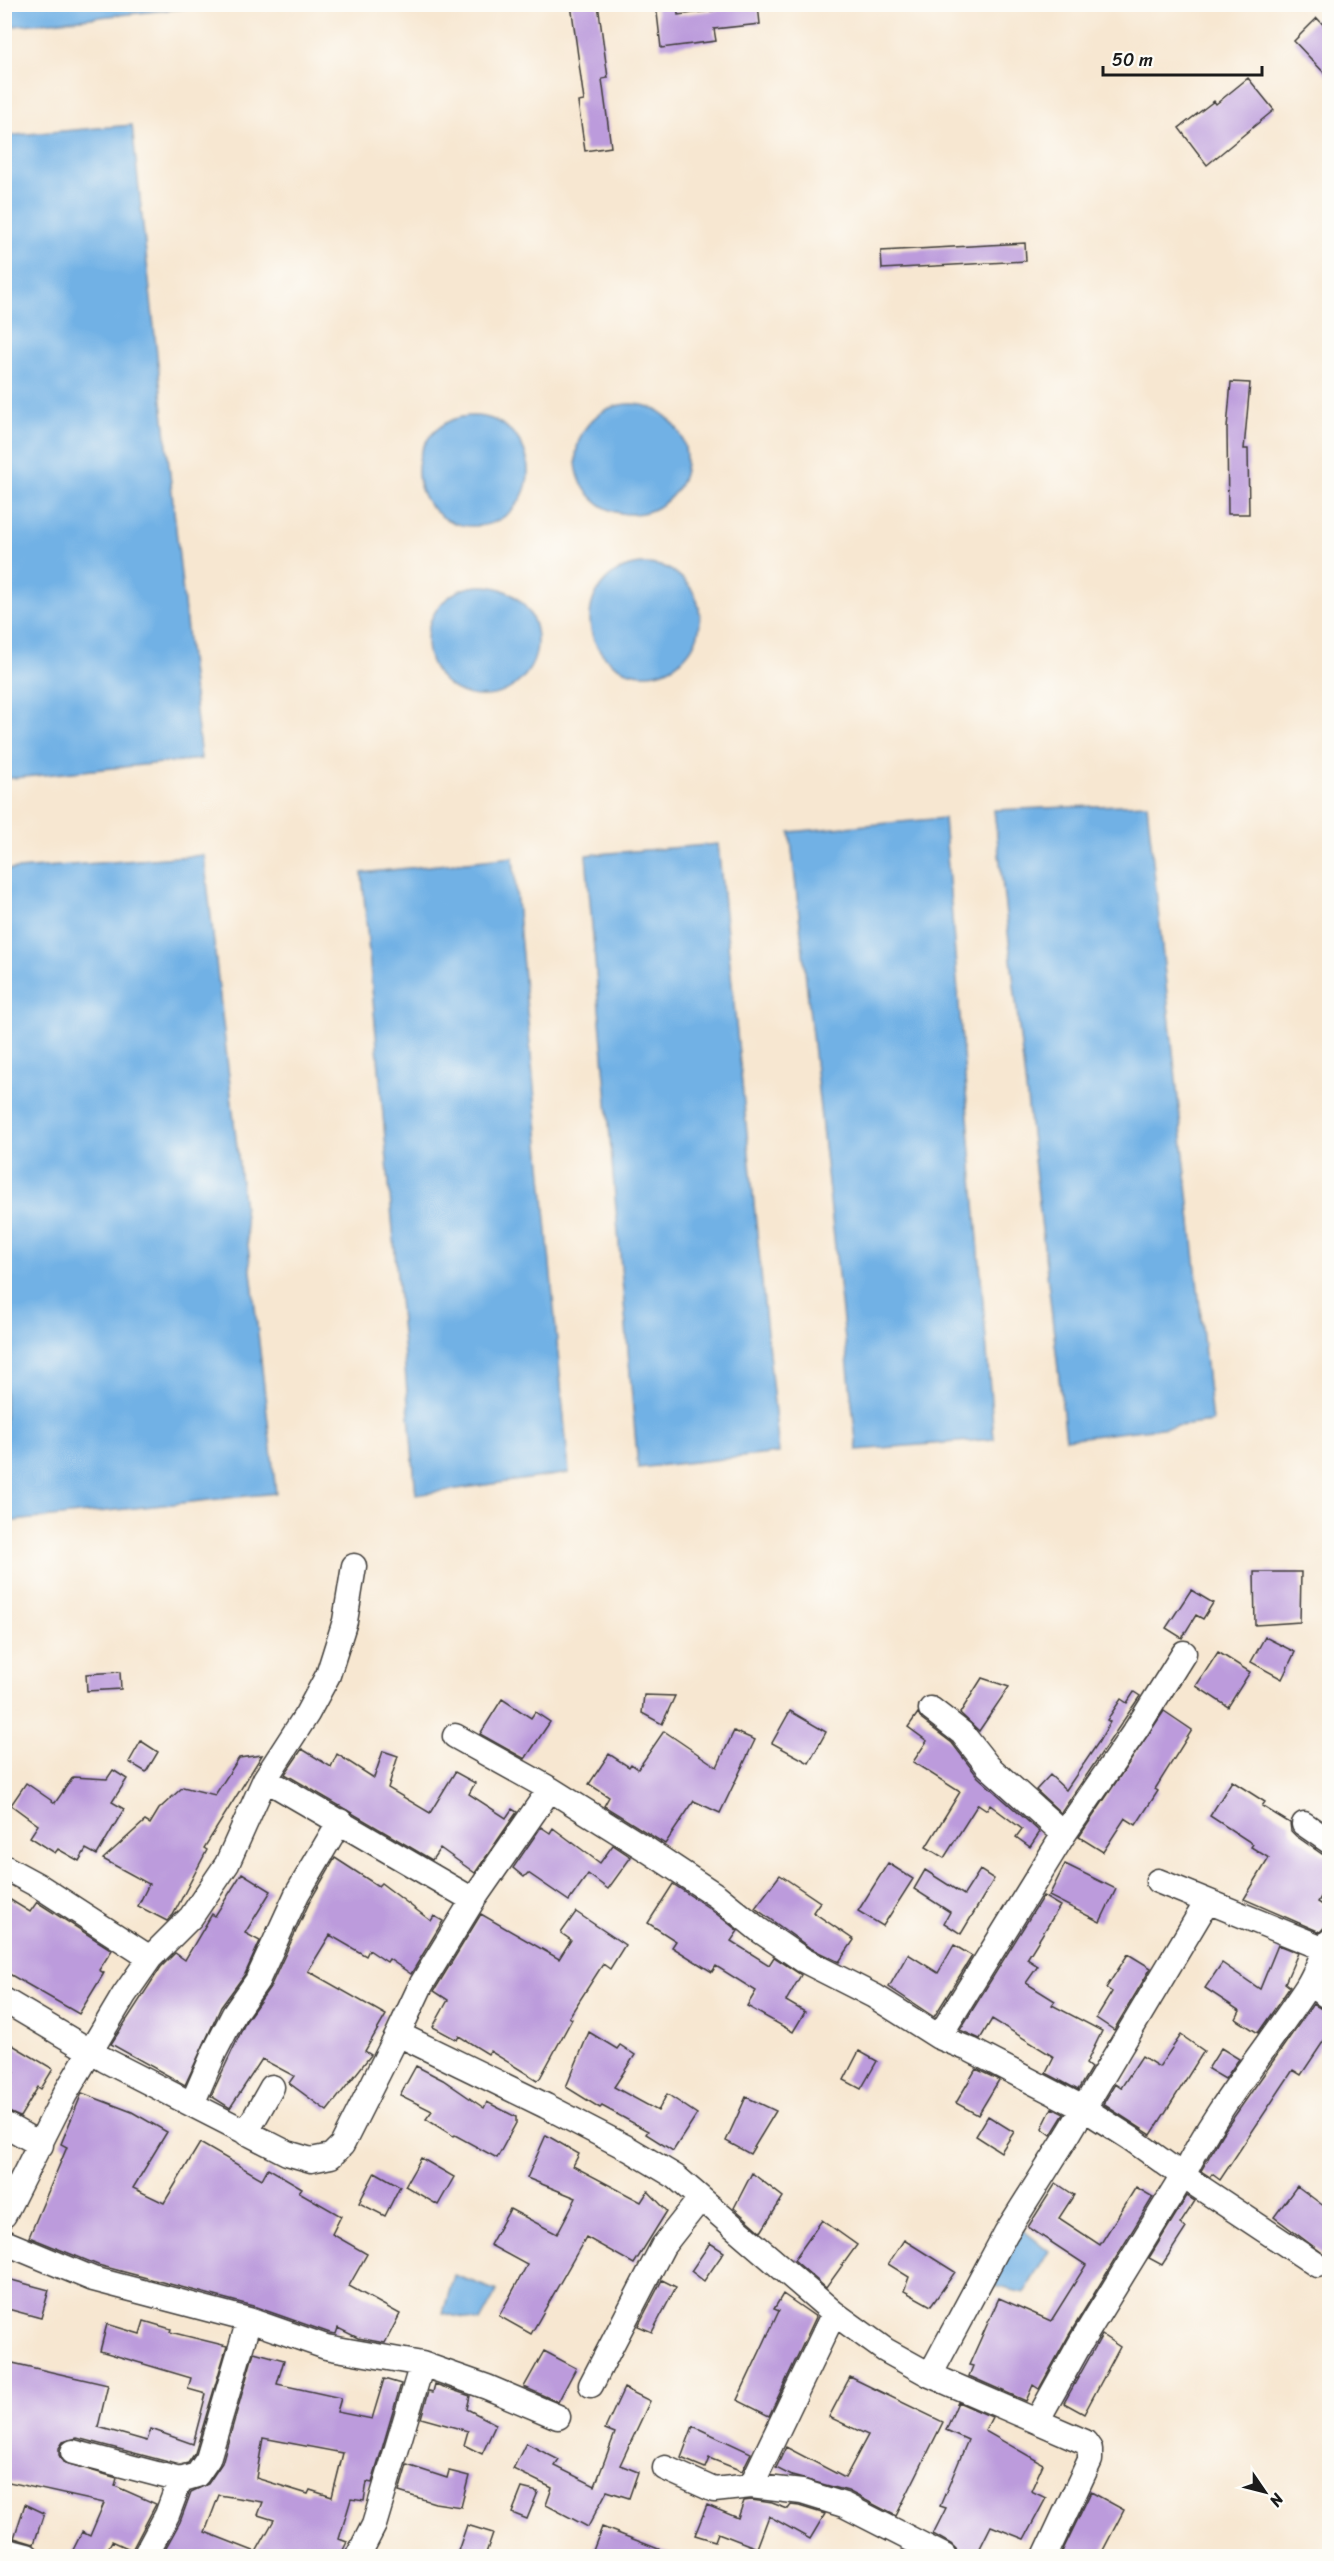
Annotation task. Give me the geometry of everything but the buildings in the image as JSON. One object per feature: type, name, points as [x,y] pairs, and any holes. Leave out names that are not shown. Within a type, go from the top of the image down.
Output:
[{"type":"street","points":[[4,2216],[65,2094],[124,1995],[150,1958],[191,1917],[227,1864],[265,1779],[307,1714],[328,1675],[345,1621],[354,1566]]},
{"type":"street","points":[[939,2037],[1064,1834],[1137,1728],[1184,1653]]},
{"type":"street","points":[[931,1709],[962,1733],[988,1766],[1064,1834]]},
{"type":"street","points":[[455,1736],[550,1789],[717,1896],[759,1930],[803,1960],[874,1996],[939,2037],[971,2050],[1083,2108],[1317,2265]]},
{"type":"street","points":[[265,1779],[473,1900]]},
{"type":"street","points":[[4,2000],[105,2060],[287,2153],[311,2160],[331,2156],[342,2145],[421,1985],[473,1900],[550,1789]]},
{"type":"street","points":[[192,2104],[214,2051],[234,2014],[257,1981],[297,1894],[340,1821]]},
{"type":"street","points":[[1304,1824],[1329,1842]]},
{"type":"street","points":[[4,1867],[39,1886],[150,1958]]},
{"type":"street","points":[[1037,2421],[1081,2342],[1183,2176],[1192,2156],[1219,2112],[1309,1984],[1327,1945],[1207,1902],[1158,1881]]},
{"type":"street","points":[[930,2375],[1006,2233],[1207,1902]]},
{"type":"street","points":[[1309,1984],[1329,1998]]},
{"type":"street","points":[[398,2034],[629,2149],[676,2177],[834,2313],[885,2350],[930,2375],[1085,2442],[1090,2450],[1090,2460],[1045,2556]]},
{"type":"street","points":[[246,2133],[272,2087]]},
{"type":"street","points":[[4,2124],[41,2145]]},
{"type":"street","points":[[591,2385],[663,2246],[700,2199]]},
{"type":"street","points":[[4,2242],[93,2279],[249,2320],[326,2347],[422,2364],[558,2416]]},
{"type":"street","points":[[751,2486],[834,2313]]},
{"type":"street","points":[[73,2452],[180,2480],[197,2475],[208,2459],[249,2320]]},
{"type":"street","points":[[358,2556],[374,2525],[422,2364]]},
{"type":"street","points":[[665,2468],[714,2490],[751,2486],[802,2492],[844,2505],[945,2556]]},
{"type":"street","points":[[145,2556],[167,2515],[180,2480]]},
{"type":"street","points":[[4,2550],[27,2556]]},
{"type":"water","points":[[5,4],[214,4],[214,5],[5,27]]},
{"type":"water","points":[[132,125],[201,759],[5,779],[5,136]]},
{"type":"water","points":[[631,404],[652,408],[670,420],[682,438],[686,459],[682,480],[670,498],[652,510],[631,514],[610,510],[592,498],[580,480],[576,459],[580,438],[592,420],[610,408]]},
{"type":"water","points":[[473,416],[494,420],[512,432],[524,450],[528,471],[524,492],[512,510],[494,522],[473,526],[452,522],[434,510],[422,492],[418,471],[422,450],[434,432],[452,420]]},
{"type":"water","points":[[645,564],[666,568],[684,580],[696,598],[700,619],[696,640],[684,658],[666,670],[645,674],[624,670],[606,658],[594,640],[590,619],[594,598],[606,580],[624,568]]},
{"type":"water","points":[[482,586],[503,590],[521,602],[533,620],[537,641],[533,662],[521,680],[503,692],[482,696],[461,692],[443,680],[431,662],[427,641],[431,620],[443,602],[461,590]]},
{"type":"water","points":[[1147,804],[1212,1422],[1066,1439],[994,810]]},
{"type":"water","points":[[944,818],[994,1439],[857,1450],[790,832]]},
{"type":"water","points":[[718,844],[779,1453],[638,1468],[586,855]]},
{"type":"water","points":[[204,855],[276,1493],[5,1522],[5,870]]},
{"type":"water","points":[[513,857],[569,1473],[416,1495],[362,873]]},
{"type":"water","points":[[1023,2230],[1049,2251],[1024,2293],[990,2285],[1018,2231]]},
{"type":"water","points":[[454,2275],[497,2291],[480,2322],[443,2313]]}]
